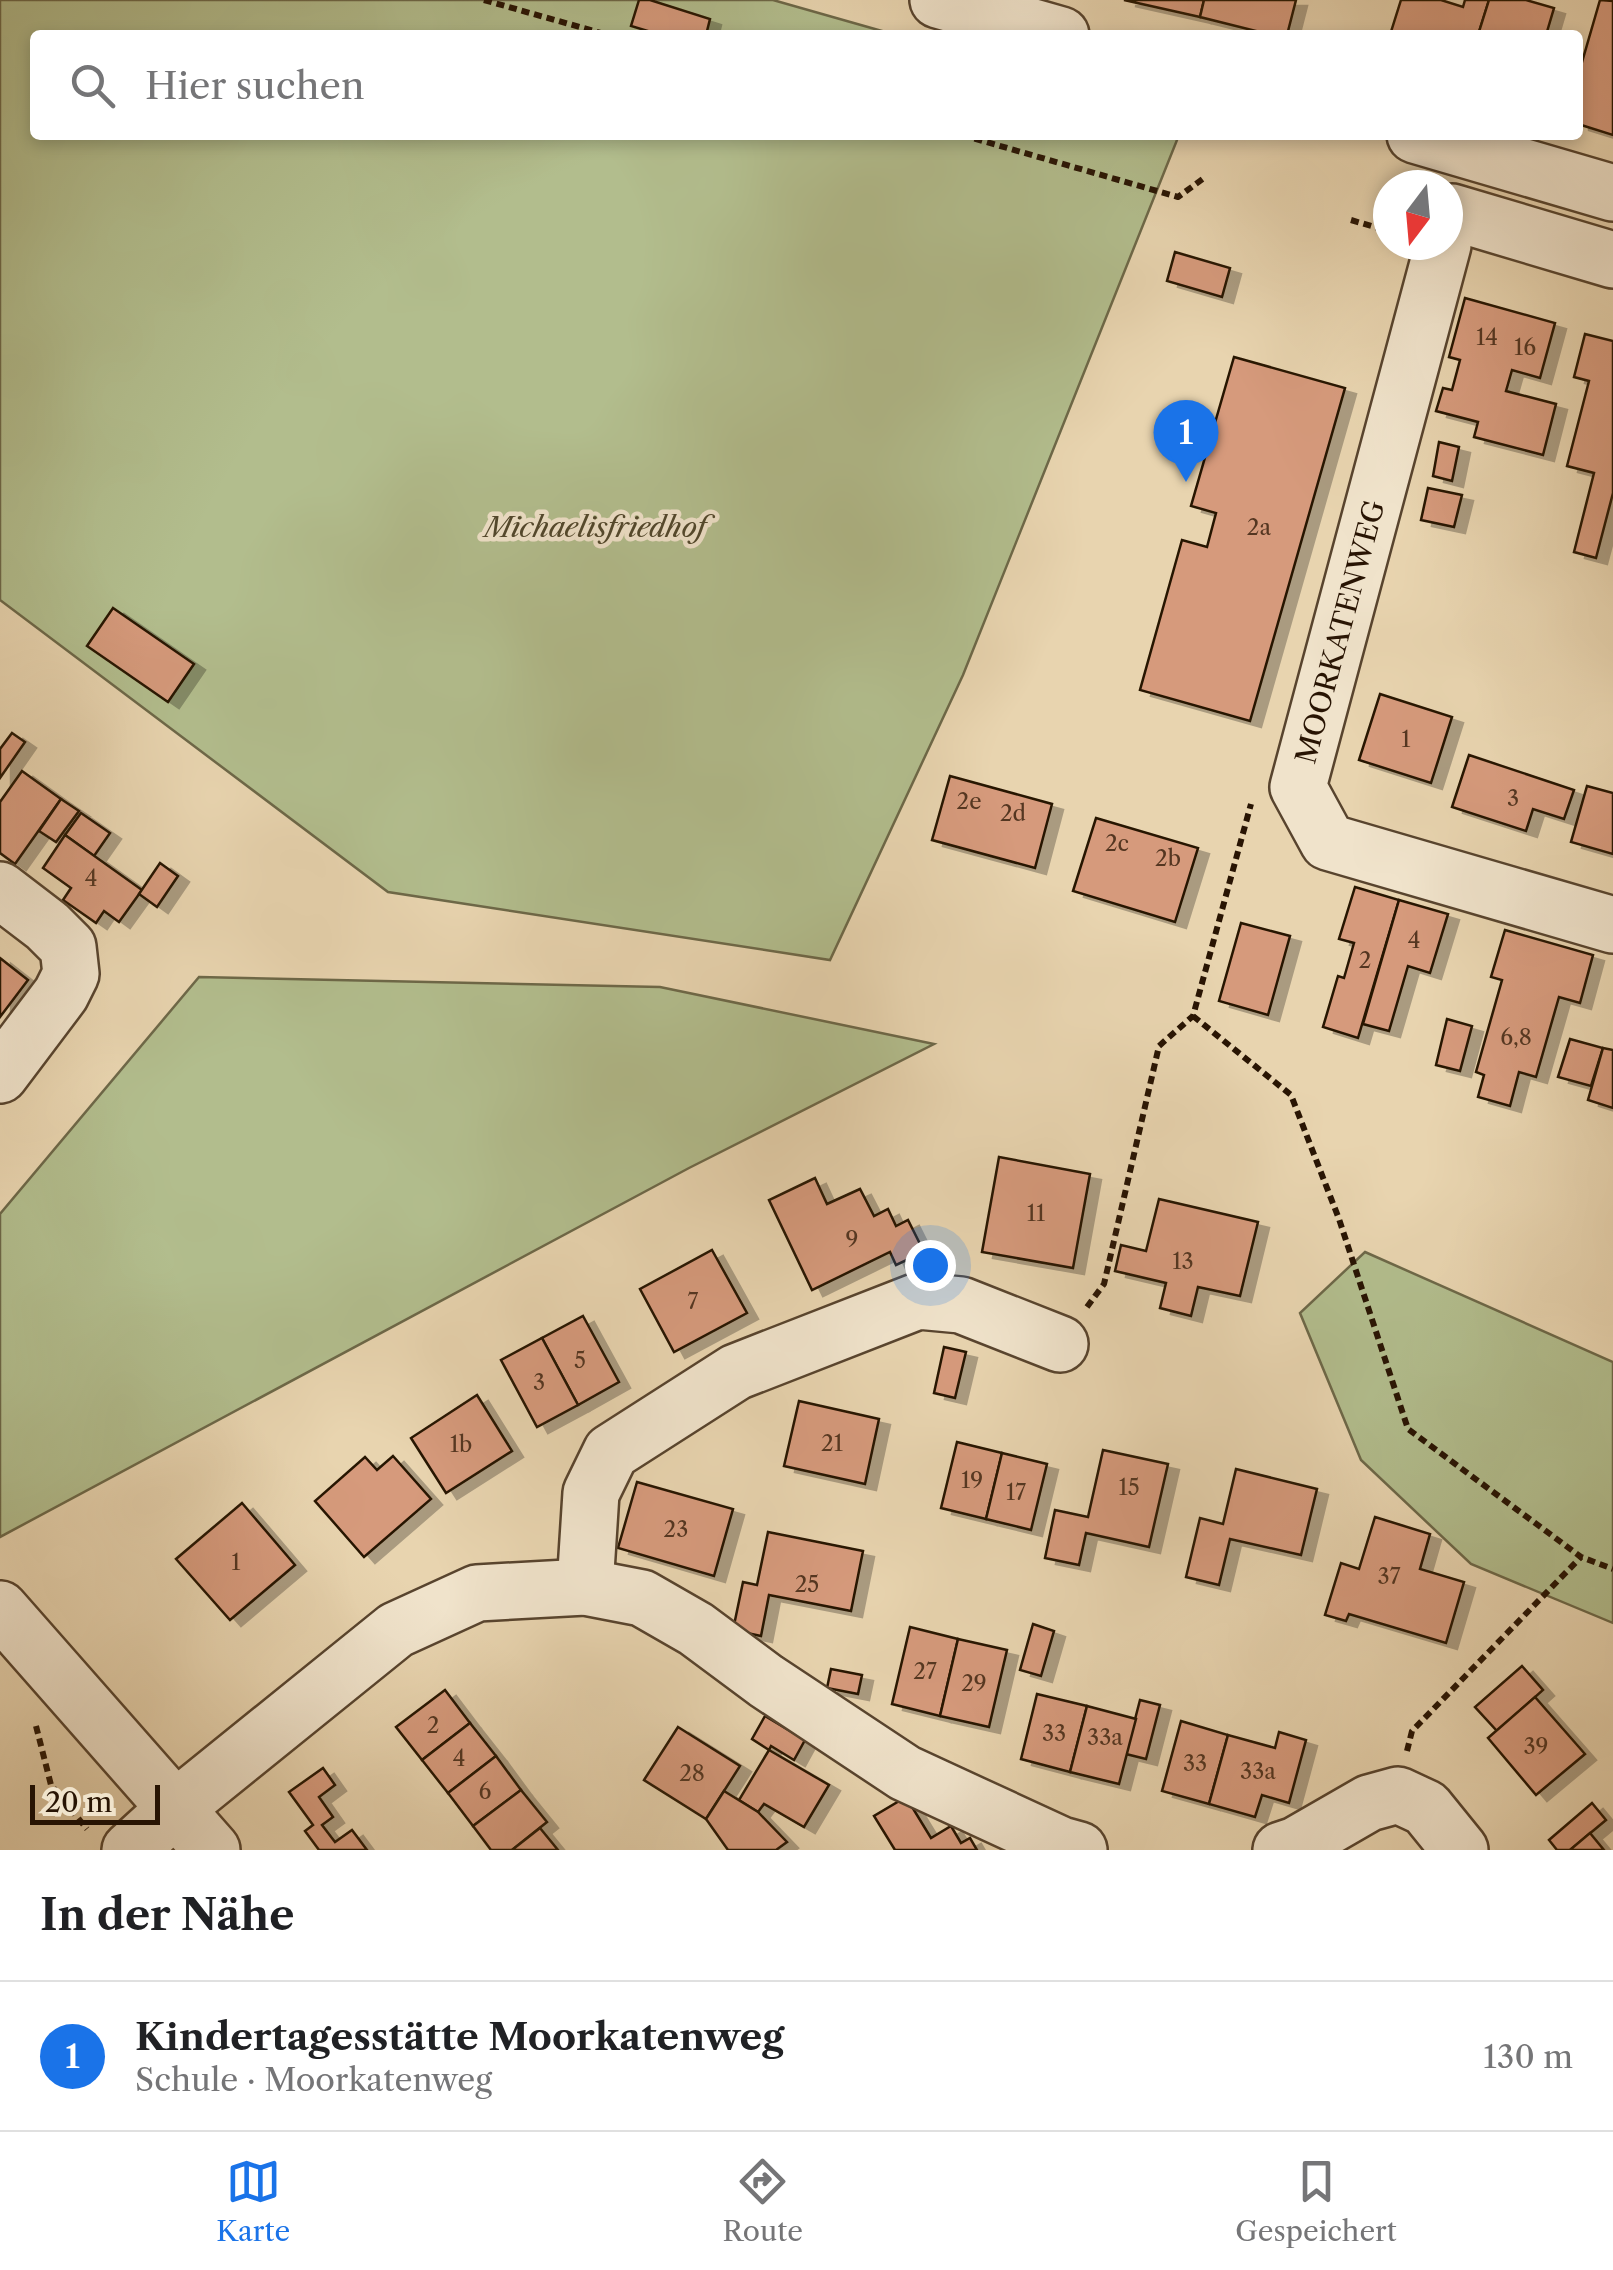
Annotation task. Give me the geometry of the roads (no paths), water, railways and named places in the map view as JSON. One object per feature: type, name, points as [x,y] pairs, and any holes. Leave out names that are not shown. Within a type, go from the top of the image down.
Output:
[{"type":"street","points":[[938,0],[1000,8],[1050,30]]},
{"type":"street","points":[[1430,140],[1613,193]]},
{"type":"street","name":"MOORKATENWEG","points":[[1463,174],[1469,152]]},
{"type":"street","points":[[1463,231],[1613,260]]},
{"type":"street","name":"MOORKATENWEG","points":[[1439,260],[1298,787],[1328,842],[1613,924]]},
{"type":"street","points":[[0,890],[68,946],[71,974],[0,1075]]},
{"type":"street","points":[[585,1587],[592,1493],[611,1452],[736,1372],[918,1300],[961,1305],[1060,1344]]},
{"type":"street","points":[[112,1844],[177,1807],[396,1630],[477,1593],[585,1587],[642,1598],[696,1629],[766,1681],[906,1773],[1078,1850]]},
{"type":"street","points":[[0,1609],[212,1850]]},
{"type":"street","points":[[1281,1850],[1369,1803],[1398,1795],[1426,1808],[1460,1850]]},
{"type":"place","name":"Kindertagesstätte Moorkatenweg","points":[[1186,482]]},
{"type":"park label","name":"Michaelisfriedhof","points":[[595,527]]}]
